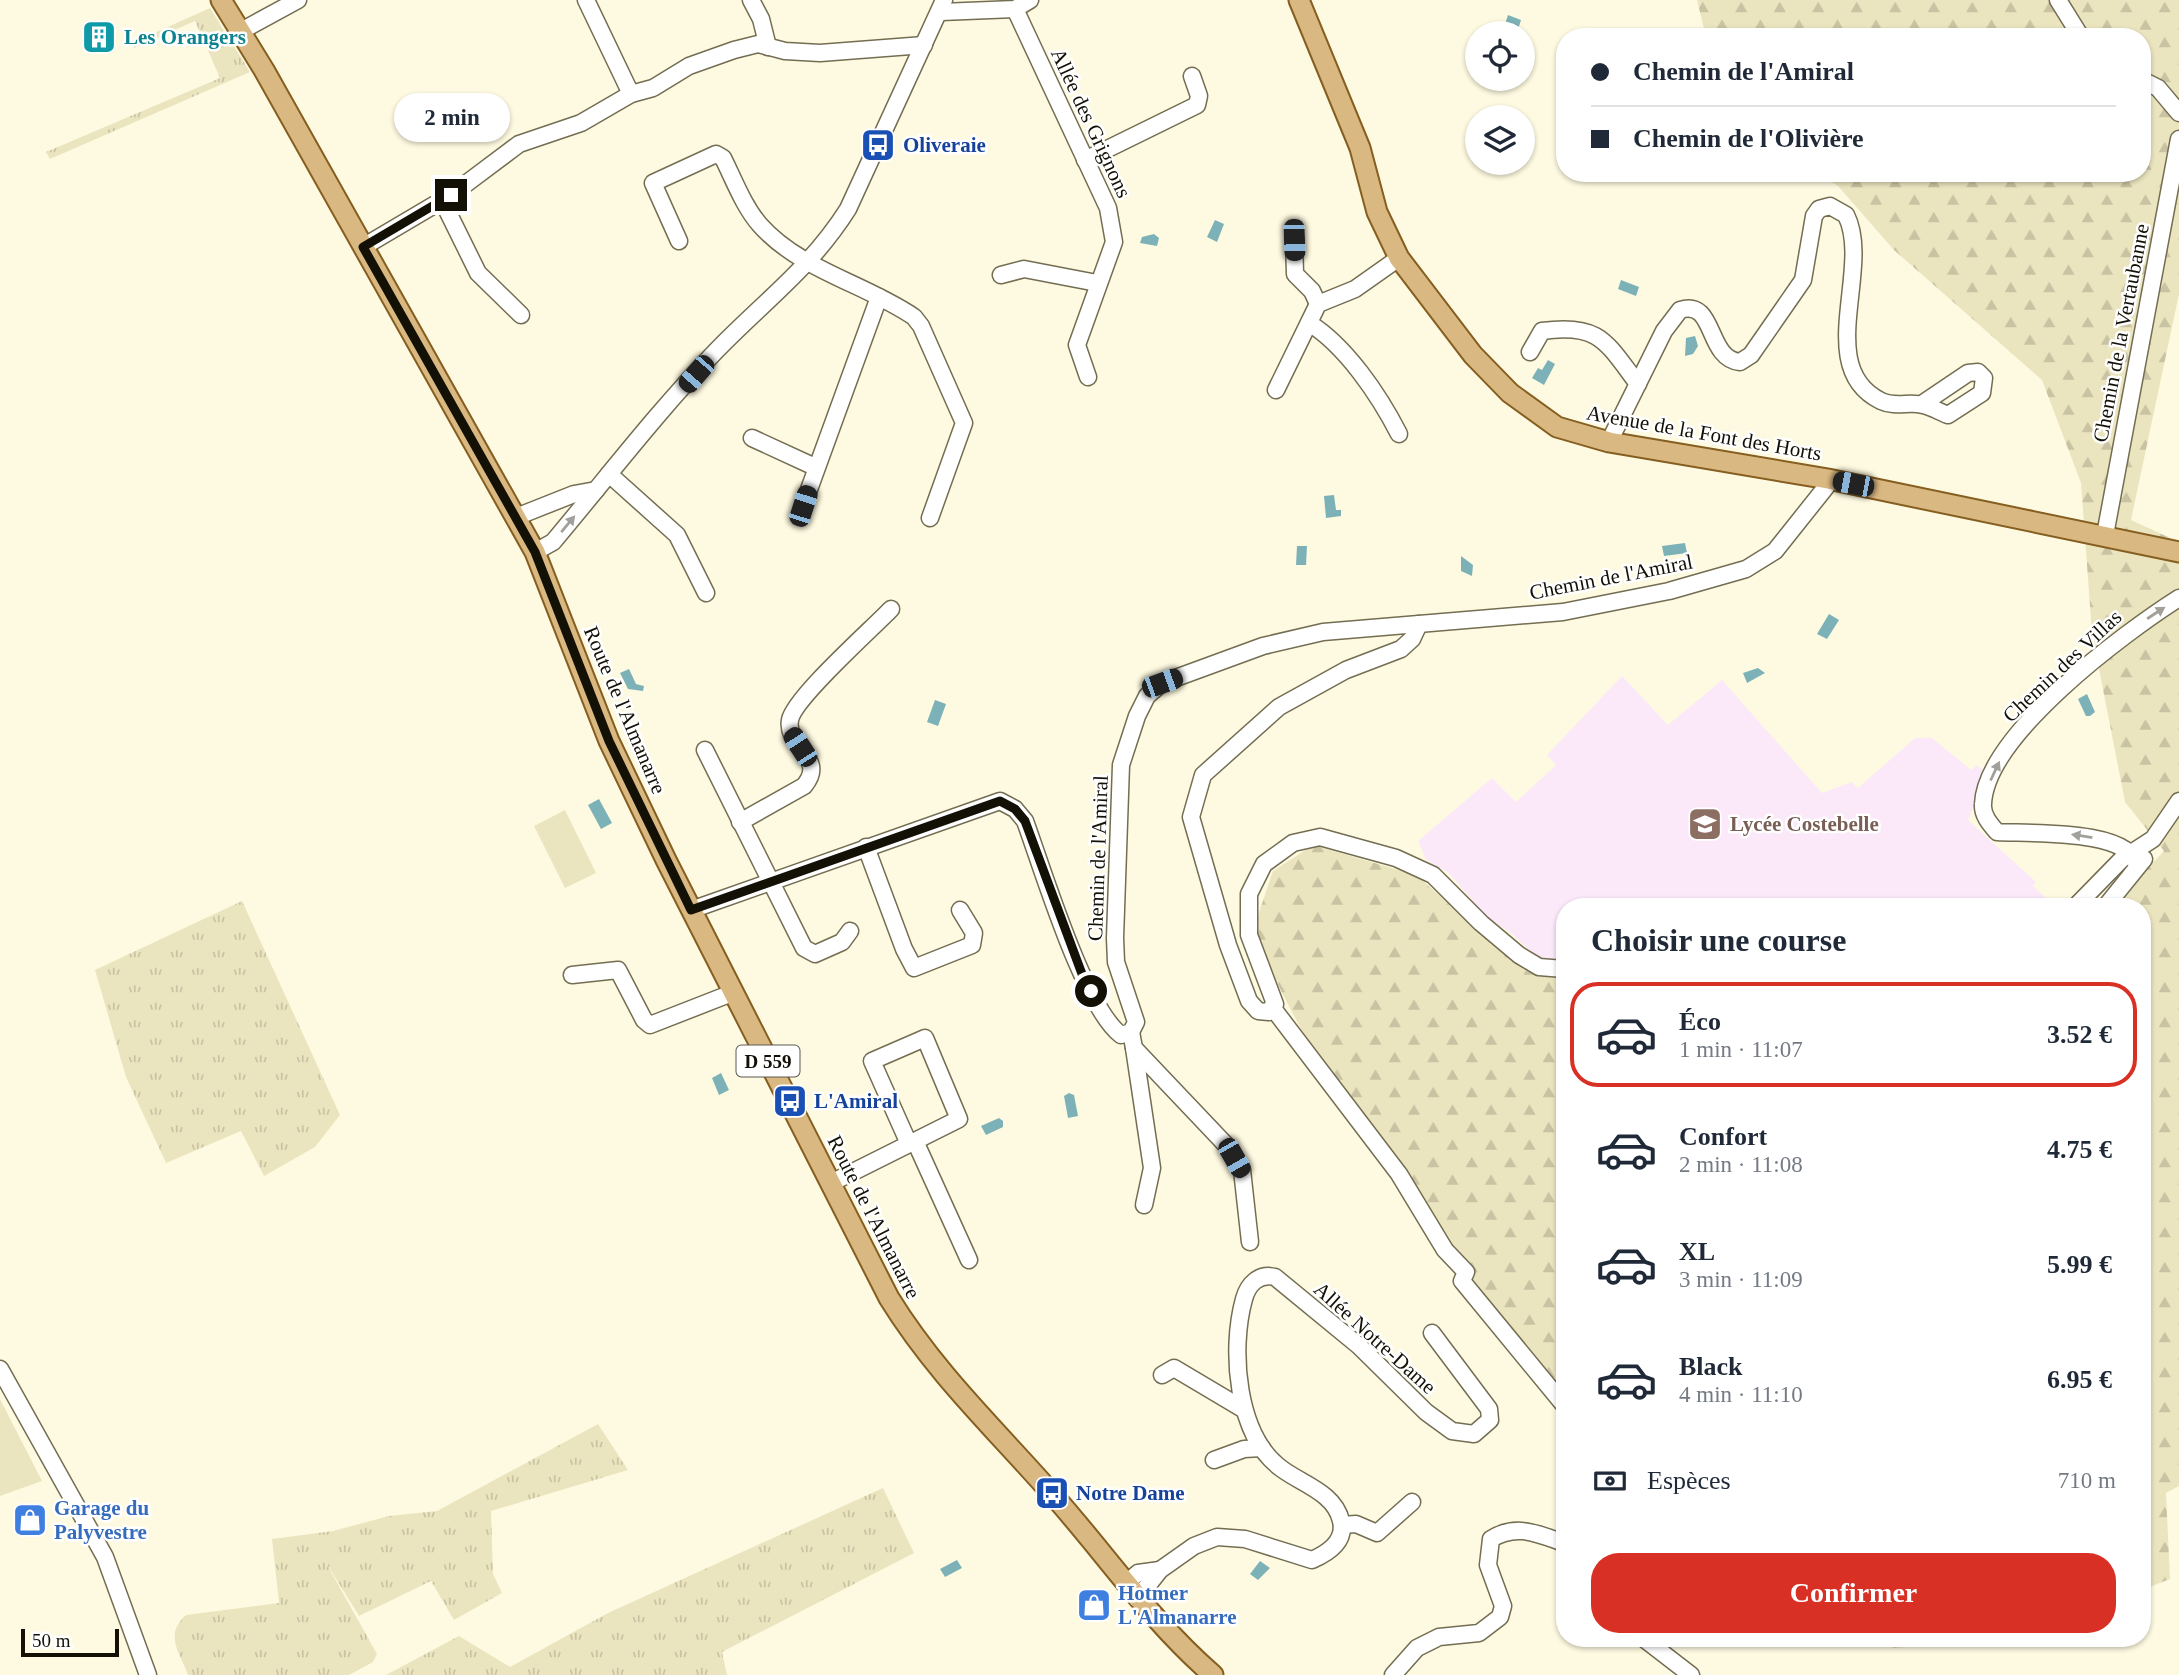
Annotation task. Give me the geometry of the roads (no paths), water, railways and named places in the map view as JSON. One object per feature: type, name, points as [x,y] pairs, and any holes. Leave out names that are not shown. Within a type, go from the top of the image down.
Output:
[{"type":"main road","name":"D 559","points":[[221,0],[516,517]]},
{"type":"main road","name":"Avenue de la Font des Horts","points":[[1299,0],[1360,148],[1377,212],[1399,258],[1451,331],[1510,393],[1557,428],[1609,442],[1828,479],[2179,552]]},
{"type":"main road","name":"Route de l'Almanarre","points":[[516,517],[535,552],[609,741],[732,993],[889,1298],[921,1348],[1052,1493],[1169,1636],[1213,1675]]},
{"type":"street","points":[[241,31],[298,0]]},
{"type":"street","points":[[586,0],[631,93]]},
{"type":"street","points":[[751,0],[761,19],[768,47]]},
{"type":"street","points":[[535,552],[553,542],[713,354],[811,261],[848,209],[943,6],[1015,9],[1030,0]]},
{"type":"street","points":[[2058,0],[2075,28]]},
{"type":"street","name":"Allée des Grignons","points":[[1015,9],[1108,208],[1114,233],[1114,242],[1097,283],[1077,345],[1088,377]]},
{"type":"street","points":[[363,247],[442,200],[504,158],[519,144],[581,123],[631,93],[653,88],[690,66],[734,50],[758,44],[820,53],[924,45]]},
{"type":"street","points":[[1085,160],[1197,105],[1199,96],[1192,76]]},
{"type":"street","points":[[2151,84],[2158,88],[2179,113]]},
{"type":"street","name":"Chemin de la Vertaubanne","points":[[2105,535],[2179,139]]},
{"type":"street","points":[[679,241],[653,183],[716,154],[723,158],[760,225],[775,240],[914,317],[921,326],[964,423],[930,518]]},
{"type":"street","points":[[442,200],[478,273],[521,316]]},
{"type":"street","points":[[1609,442],[1669,321],[1686,308],[1703,315],[1720,352],[1735,362],[1747,359],[1803,280],[1814,216],[1819,209],[1830,206],[1846,215],[1850,228],[1852,281],[1847,353],[1855,375],[1869,393],[1889,404],[1922,404]]},
{"type":"street","points":[[1294,240],[1295,274],[1312,290],[1318,304]]},
{"type":"street","points":[[1276,390],[1318,304],[1355,289],[1399,258]]},
{"type":"street","points":[[1001,275],[1024,269],[1097,283]]},
{"type":"street","points":[[803,506],[879,297]]},
{"type":"street","points":[[1309,323],[1330,336],[1382,399],[1399,433]]},
{"type":"street","points":[[1530,352],[1542,331],[1573,327],[1593,332],[1638,384]]},
{"type":"street","points":[[752,438],[816,467]]},
{"type":"street","points":[[609,474],[677,535],[706,593]]},
{"type":"street","name":"Chemin de l'Amiral","points":[[691,910],[769,880],[1000,801],[1015,809],[1025,821],[1082,974],[1110,1027],[1121,1035],[1131,1032],[1136,1022],[1116,962],[1115,938],[1122,765],[1137,716],[1147,696],[1162,683],[1263,646],[1323,632],[1563,612],[1669,591],[1746,569],[1775,551],[1826,487],[1828,479]]},
{"type":"street","points":[[516,517],[574,494],[596,490]]},
{"type":"street","name":"Chemin des Villas","points":[[2133,860],[2109,843],[2081,835],[1997,832],[1984,813],[1982,802],[1997,765],[2018,732],[2100,654],[2133,628],[2179,598]]},
{"type":"street","points":[[740,822],[804,786],[811,777],[811,764],[789,730],[790,717],[804,697],[891,609]]},
{"type":"street","points":[[1419,624],[1412,639],[1401,649],[1346,670],[1279,707],[1223,754],[1203,775],[1191,817],[1228,945],[1249,1002],[1258,1011],[1269,1012],[1275,1004],[1249,935],[1250,894],[1264,864],[1293,843],[1320,837],[1396,859],[1433,875],[1481,923],[1519,955],[1539,967],[1556,969]]},
{"type":"street","points":[[705,750],[804,948],[816,954],[842,942],[850,931]]},
{"type":"street","points":[[2111,898],[2133,860],[2153,839],[2179,802]]},
{"type":"street","points":[[2086,898],[2179,819]]},
{"type":"street","points":[[866,847],[904,949],[914,968],[972,945],[974,933],[960,910]]},
{"type":"street","points":[[572,975],[618,970],[650,1025],[732,993]]},
{"type":"street","points":[[1272,1007],[1399,1174],[1445,1250],[1466,1272],[1462,1281],[1556,1395]]},
{"type":"street","points":[[1131,1032],[1152,1168],[1144,1205]]},
{"type":"street","points":[[831,1184],[912,1142],[959,1119],[925,1038],[873,1060],[912,1142],[969,1260]]},
{"type":"street","points":[[1134,1048],[1227,1146],[1242,1170],[1250,1242]]},
{"type":"street","name":"Allée Notre-Dame","points":[[1342,1525],[1327,1499],[1282,1469],[1262,1448],[1243,1409],[1237,1339],[1243,1300],[1255,1279],[1275,1277],[1359,1346],[1426,1412],[1452,1431],[1474,1434],[1490,1420],[1489,1409],[1432,1332]]},
{"type":"street","points":[[0,1368],[105,1557],[148,1675]]},
{"type":"street","points":[[1162,1375],[1174,1368],[1243,1409]]},
{"type":"street","points":[[1214,1460],[1244,1449],[1262,1448]]},
{"type":"street","points":[[1138,1599],[1160,1570],[1195,1546],[1217,1537],[1245,1539],[1312,1560],[1333,1547],[1339,1539],[1342,1525],[1356,1524],[1377,1533],[1412,1502]]},
{"type":"street","points":[[1393,1675],[1417,1648],[1428,1642],[1439,1637],[1479,1633],[1500,1618],[1503,1606],[1488,1565],[1491,1539],[1503,1532],[1521,1529],[1556,1540]]},
{"type":"street","points":[[1125,1584],[1138,1573],[1160,1570]]},
{"type":"street","points":[[1655,1647],[1691,1675]]},
{"type":"water","points":[[1508,15],[1521,20],[1521,21],[1506,21]]},
{"type":"water","points":[[1215,220],[1224,224],[1217,242],[1207,237]]},
{"type":"water","points":[[1154,234],[1159,238],[1157,246],[1140,243],[1142,237]]},
{"type":"water","points":[[1621,280],[1639,287],[1636,296],[1618,289]]},
{"type":"water","points":[[1695,336],[1698,346],[1693,354],[1685,356],[1686,338]]},
{"type":"water","points":[[1548,360],[1555,364],[1544,385],[1532,378],[1538,368],[1542,370]]},
{"type":"water","points":[[1334,495],[1336,510],[1341,510],[1341,516],[1326,518],[1324,496]]},
{"type":"water","points":[[1685,543],[1687,553],[1664,556],[1662,546]]},
{"type":"water","points":[[1297,546],[1307,546],[1306,565],[1296,565]]},
{"type":"water","points":[[1461,556],[1473,565],[1472,576],[1461,571]]},
{"type":"water","points":[[1829,614],[1839,620],[1827,639],[1817,634]]},
{"type":"water","points":[[1758,668],[1765,673],[1747,683],[1743,673]]},
{"type":"water","points":[[629,669],[636,684],[644,686],[643,691],[628,689],[620,673]]},
{"type":"water","points":[[2087,694],[2095,712],[2090,716],[2086,716],[2078,699]]},
{"type":"water","points":[[935,700],[946,704],[938,726],[927,722]]},
{"type":"water","points":[[599,799],[612,823],[601,829],[588,805]]},
{"type":"water","points":[[721,1073],[729,1090],[719,1095],[712,1078]]},
{"type":"water","points":[[1069,1093],[1074,1095],[1078,1116],[1068,1118],[1064,1096]]},
{"type":"water","points":[[999,1118],[1003,1121],[1003,1127],[986,1135],[981,1126]]},
{"type":"water","points":[[957,1560],[962,1568],[945,1577],[940,1569]]},
{"type":"water","points":[[1260,1561],[1270,1568],[1258,1580],[1250,1574]]},
{"type":"place","name":"Les Orangers","points":[[99,37]]},
{"type":"place","name":"Oliveraie","points":[[878,145]]},
{"type":"place","name":"Lycée Costebelle","points":[[1705,824]]},
{"type":"place","name":"L'Amiral","points":[[790,1101]]},
{"type":"place","name":"Notre Dame","points":[[1052,1493]]},
{"type":"place","name":"Garage du Palyvestre","points":[[30,1520]]},
{"type":"place","name":"Hotmer L'Almanarre","points":[[1094,1605]]}]
